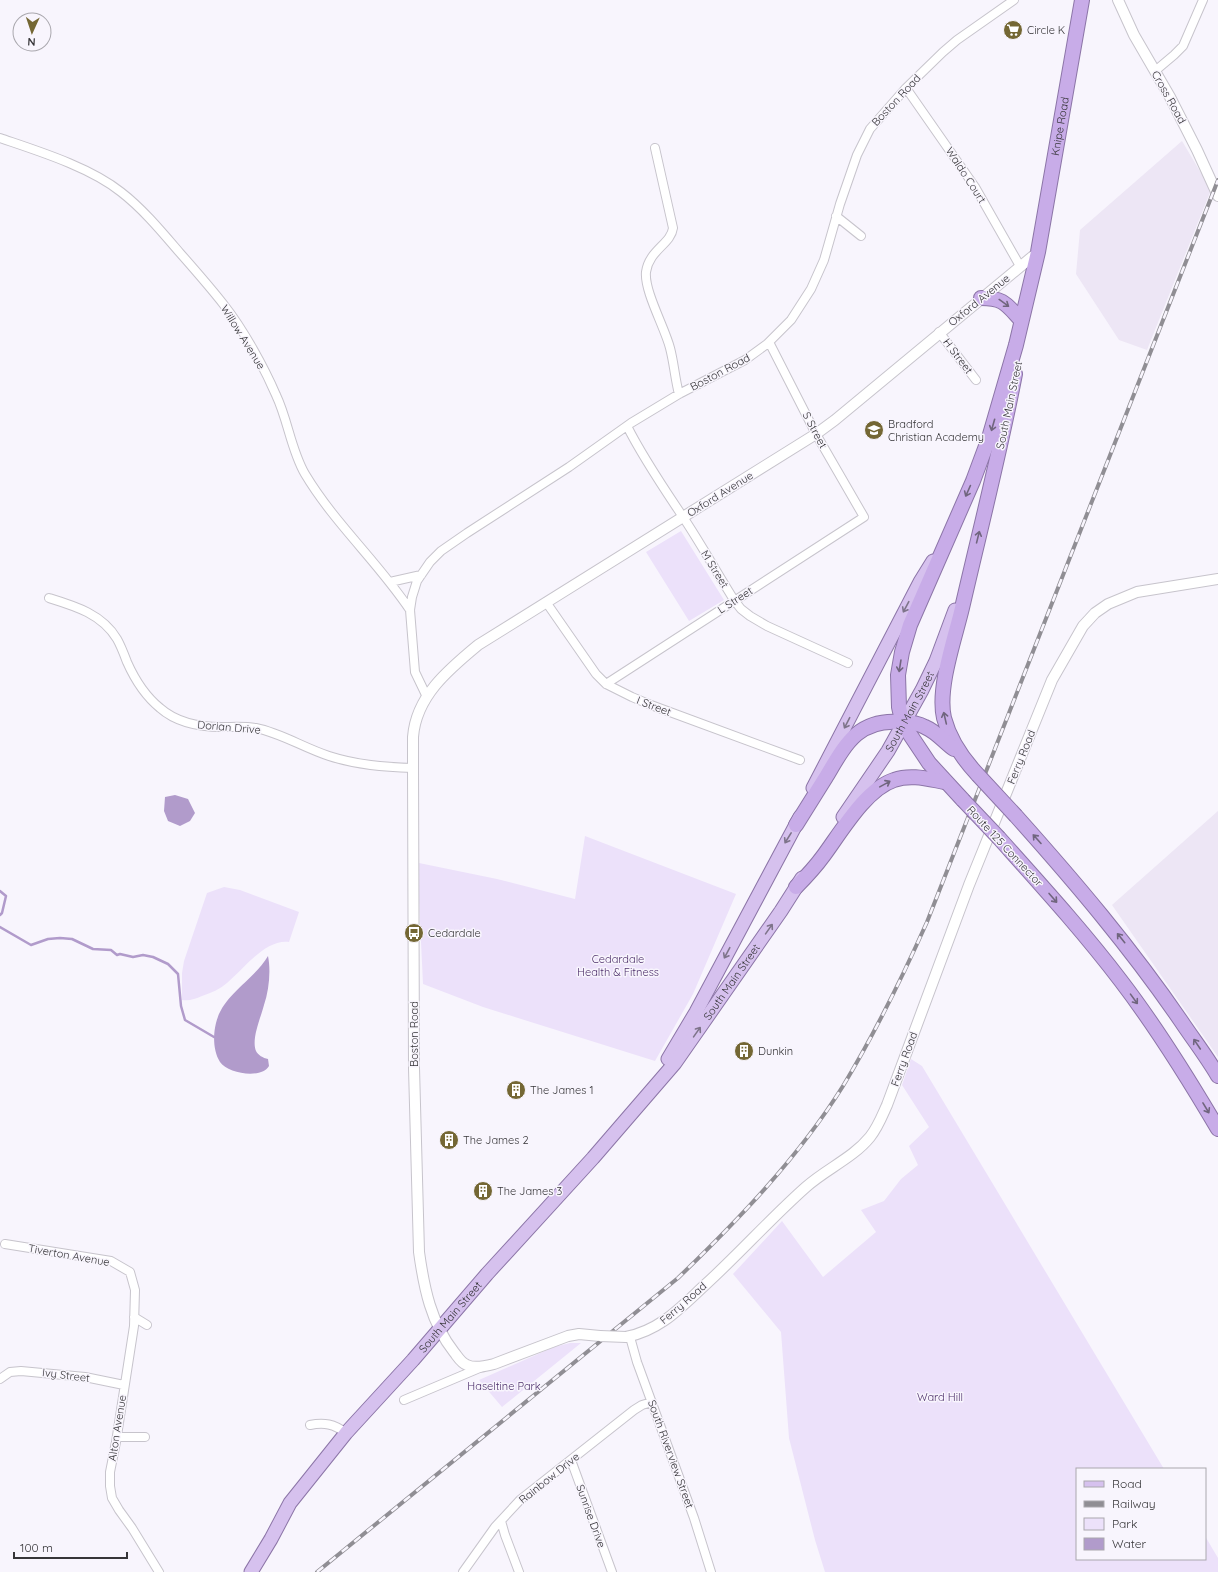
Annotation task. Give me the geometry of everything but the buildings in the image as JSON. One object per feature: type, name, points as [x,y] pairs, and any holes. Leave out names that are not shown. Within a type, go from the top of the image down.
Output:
[{"type":"highway","name":"Knipe Road","points":[[1038,252],[1082,0]]},
{"type":"highway","name":"South Main Street","points":[[948,538],[973,482],[989,438],[1016,345],[1038,252]]},
{"type":"highway","name":"South Main Street","points":[[969,575],[1005,428],[1027,318],[1028,293]]},
{"type":"highway","points":[[981,298],[995,298],[1001,300],[1008,305],[1021,320]]},
{"type":"highway","name":"Route 125 Connector","points":[[948,538],[910,625],[903,646],[898,675],[899,707],[903,722],[919,749],[945,782],[999,838],[1088,939],[1121,981],[1155,1028],[1218,1128]]},
{"type":"highway","points":[[959,753],[944,718],[943,701],[947,670],[969,575]]},
{"type":"highway","points":[[796,824],[844,746],[873,724],[890,720],[918,724],[932,730],[959,753],[1084,892],[1156,984],[1218,1076]]},
{"type":"highway","points":[[796,887],[823,857],[860,807],[881,786],[893,780],[909,777],[945,782]]},
{"type":"main road","name":"South Main Street","points":[[665,1074],[663,1067],[696,1012],[784,843],[796,824],[817,779],[916,589],[948,538]]},
{"type":"main road","name":"South Main Street","points":[[251,1572],[290,1503],[346,1433],[413,1360],[482,1279],[594,1158],[685,1050],[888,751],[922,690],[936,661],[950,627],[961,589],[969,575]]},
{"type":"street","name":"Boston Road","points":[[427,697],[415,672],[410,610],[417,581],[430,562],[441,551],[569,467],[627,426],[679,394],[745,360],[769,342],[791,320],[811,289],[824,260],[836,216],[862,143],[870,129],[906,88],[957,40],[1014,0]]},
{"type":"street","name":"Cross Road","points":[[1118,0],[1134,35],[1170,97],[1218,196]]},
{"type":"street","points":[[1155,71],[1183,46],[1203,0]]},
{"type":"street","name":"Waldo Court","points":[[906,88],[975,187],[1020,266]]},
{"type":"street","name":"Willow Avenue","points":[[0,138],[66,163],[99,178],[121,192],[168,239],[225,306],[260,363],[277,396],[304,472],[318,494],[343,527],[376,564],[410,610]]},
{"type":"street","points":[[654,148],[672,233],[652,255],[648,265],[646,278],[653,303],[666,332],[679,394]]},
{"type":"street","points":[[836,216],[861,236]]},
{"type":"street","name":"Oxford Avenue","points":[[414,736],[420,711],[427,697],[437,683],[456,662],[478,645],[816,434],[835,420],[939,332],[1038,252]]},
{"type":"street","name":"H Street","points":[[939,332],[976,380]]},
{"type":"street","name":"S Street","points":[[769,342],[816,434],[864,517]]},
{"type":"street","name":"M Street","points":[[627,426],[640,452],[741,609],[767,626],[848,663]]},
{"type":"street","name":"L Street","points":[[606,684],[864,517]]},
{"type":"street","points":[[390,582],[421,575]]},
{"type":"street","name":"Ferry Road","points":[[439,1329],[444,1340],[462,1363],[468,1366],[482,1367],[506,1360],[568,1336],[579,1334],[628,1337],[646,1332],[677,1310],[731,1261],[806,1187],[839,1164],[861,1146],[870,1137],[877,1126],[887,1105],[969,885],[1052,680],[1083,626],[1095,613],[1108,604],[1137,592],[1218,579]]},
{"type":"street","name":"Dorian Drive","points":[[49,598],[76,606],[89,612],[100,621],[117,640],[132,674],[143,691],[161,709],[184,722],[210,727],[254,728],[269,731],[328,756],[347,761],[381,767],[413,768]]},
{"type":"street","name":"I Street","points":[[546,602],[587,664],[606,684],[658,708],[800,760]]},
{"type":"street","name":"Boston Road","points":[[414,736],[414,1068],[418,1230],[423,1279],[428,1300],[439,1329]]},
{"type":"street","name":"Tiverton Avenue","points":[[5,1244],[111,1261],[123,1266],[130,1272]]},
{"type":"street","name":"Alton Avenue","points":[[130,1272],[135,1290],[134,1317],[117,1437],[110,1472],[110,1486],[112,1498],[159,1572]]},
{"type":"street","points":[[134,1317],[146,1325]]},
{"type":"street","name":"South Riverview Street","points":[[628,1337],[694,1518],[711,1572]]},
{"type":"street","points":[[404,1400],[482,1367]]},
{"type":"street","name":"Ivy Street","points":[[0,1380],[7,1373],[21,1370],[91,1378],[124,1386]]},
{"type":"street","name":"Rainbow Drive","points":[[463,1572],[501,1521],[520,1500],[634,1410],[642,1405],[652,1402]]},
{"type":"street","points":[[310,1425],[329,1423],[338,1426],[346,1433]]},
{"type":"street","points":[[117,1437],[145,1437]]},
{"type":"street","name":"Sunrise Drive","points":[[571,1460],[612,1572]]},
{"type":"street","points":[[501,1521],[519,1572]]},
{"type":"shaded area","points":[[1182,141],[1211,190],[1147,350],[1119,340],[1076,274],[1080,230]]},
{"type":"shaded area","points":[[1218,811],[1218,1057],[1112,905]]},
{"type":"green space","points":[[681,531],[724,600],[689,621],[646,552]]},
{"type":"green space","name":"Cedardale Health & Fitness","points":[[585,836],[736,894],[693,994],[655,1061],[483,1007],[423,984],[419,900],[419,863],[497,879],[575,899]]},
{"type":"green space","points":[[224,887],[240,890],[299,912],[289,942],[280,942],[263,950],[227,983],[209,994],[195,999],[182,1000],[182,973],[184,961],[207,893]]},
{"type":"green space","name":"Ward Hill","points":[[911,1059],[922,1066],[1163,1468],[1076,1468],[1076,1560],[1206,1560],[1206,1538],[1218,1558],[1218,1572],[825,1572],[815,1540],[789,1438],[781,1332],[733,1274],[782,1221],[823,1277],[876,1232],[861,1210],[884,1201],[901,1179],[918,1165],[909,1146],[929,1127],[902,1085]]},
{"type":"green space","name":"Haseltine Park","points":[[570,1343],[581,1343],[502,1407],[479,1380],[554,1347]]},
{"type":"water","points":[[175,795],[188,799],[195,813],[190,821],[180,826],[168,821],[164,811],[165,797]]},
{"type":"water","points":[[268,956],[268,987],[257,1028],[255,1046],[258,1054],[268,1059],[269,1066],[260,1073],[253,1074],[230,1070],[220,1062],[216,1053],[214,1033],[216,1023],[225,1004],[255,973]]},
{"type":"waterway","points":[[0,891],[6,896],[2,913],[0,915]]},
{"type":"waterway","points":[[0,927],[31,945],[48,939],[72,939],[93,949],[111,950],[117,955],[120,954],[133,957],[143,955],[153,957],[168,964],[178,974],[181,1006],[185,1020],[214,1037]]},
{"type":"railway","points":[[317,1572],[678,1278],[745,1210],[787,1163],[807,1138],[843,1086],[888,1005],[927,922],[1218,180]]},
{"type":"place","name":"Circle K","points":[[1013,30]]},
{"type":"place","name":"Bradford Christian Academy","points":[[874,430]]},
{"type":"place","name":"Cedardale","points":[[414,933]]},
{"type":"place","name":"Dunkin","points":[[744,1051]]},
{"type":"place","name":"The James 1","points":[[516,1090]]},
{"type":"place","name":"The James 2","points":[[449,1140]]},
{"type":"place","name":"The James 3","points":[[483,1191]]}]
